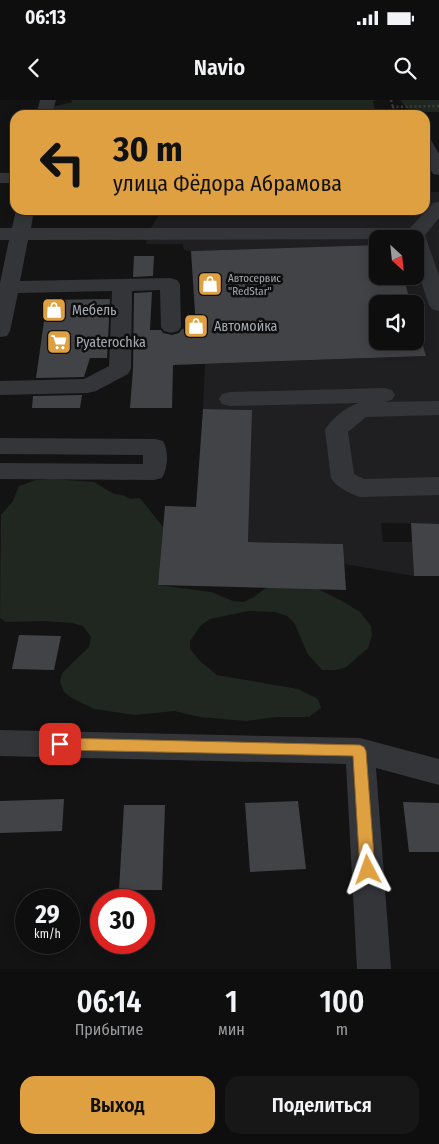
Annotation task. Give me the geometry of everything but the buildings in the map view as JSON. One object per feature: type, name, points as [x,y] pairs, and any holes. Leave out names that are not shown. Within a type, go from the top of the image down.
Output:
[{"type":"street","points":[[430,153],[439,170]]},
{"type":"street","points":[[419,230],[439,207]]},
{"type":"street","points":[[0,331],[24,215]]},
{"type":"street","points":[[0,234],[369,234]]},
{"type":"street","points":[[424,252],[433,270],[439,305]]},
{"type":"street","points":[[9,288],[122,285],[170,276],[171,327]]},
{"type":"street","points":[[0,388],[88,386],[120,369],[122,285]]},
{"type":"street","points":[[230,399],[439,393]]},
{"type":"street","points":[[439,408],[360,410],[336,430],[343,478],[360,488],[439,486]]},
{"type":"street","points":[[0,446],[155,447],[154,472],[0,471]]},
{"type":"street","points":[[0,743],[360,751],[439,772]]},
{"type":"street","points":[[360,751],[374,969]]},
{"type":"path","points":[[390,100],[393,110]]},
{"type":"path","points":[[392,107],[439,106]]},
{"type":"shaded area","points":[[70,100],[378,100],[373,101],[375,110],[52,110],[52,107],[73,102]]},
{"type":"shaded area","points":[[400,100],[439,100],[439,112],[408,110]]},
{"type":"shaded area","points":[[430,192],[439,192],[439,524],[381,523],[383,542],[412,542],[414,576],[344,564],[343,544],[248,542],[251,410],[203,409],[205,364],[426,356],[424,349],[424,295],[408,295],[406,285],[424,285],[424,230],[369,230],[369,245],[191,251],[184,250],[183,244],[146,244],[147,234],[159,215],[430,215]]},
{"type":"shaded area","points":[[53,479],[94,482],[114,494],[123,495],[130,499],[140,498],[163,527],[158,585],[211,592],[233,601],[243,602],[269,586],[316,588],[360,612],[371,626],[372,635],[368,648],[346,667],[336,670],[322,670],[307,653],[295,624],[287,616],[275,612],[248,611],[210,619],[201,625],[190,641],[190,649],[201,662],[217,675],[298,689],[318,699],[321,708],[309,717],[276,717],[246,721],[200,717],[174,711],[135,715],[94,709],[72,698],[64,692],[60,682],[62,673],[89,647],[91,637],[83,626],[72,623],[45,621],[6,622],[0,618],[1,515],[13,501],[19,486],[36,480]]},
{"type":"place","name":"Автосервис \"RedStar\"","points":[[210,284]]},
{"type":"place","name":"Мебель","points":[[54,310]]},
{"type":"place","name":"Автомойка","points":[[196,326]]},
{"type":"place","name":"Pyaterochka","points":[[59,342]]},
{"type":"route","points":[[60,744],[360,751],[368,870]]}]
